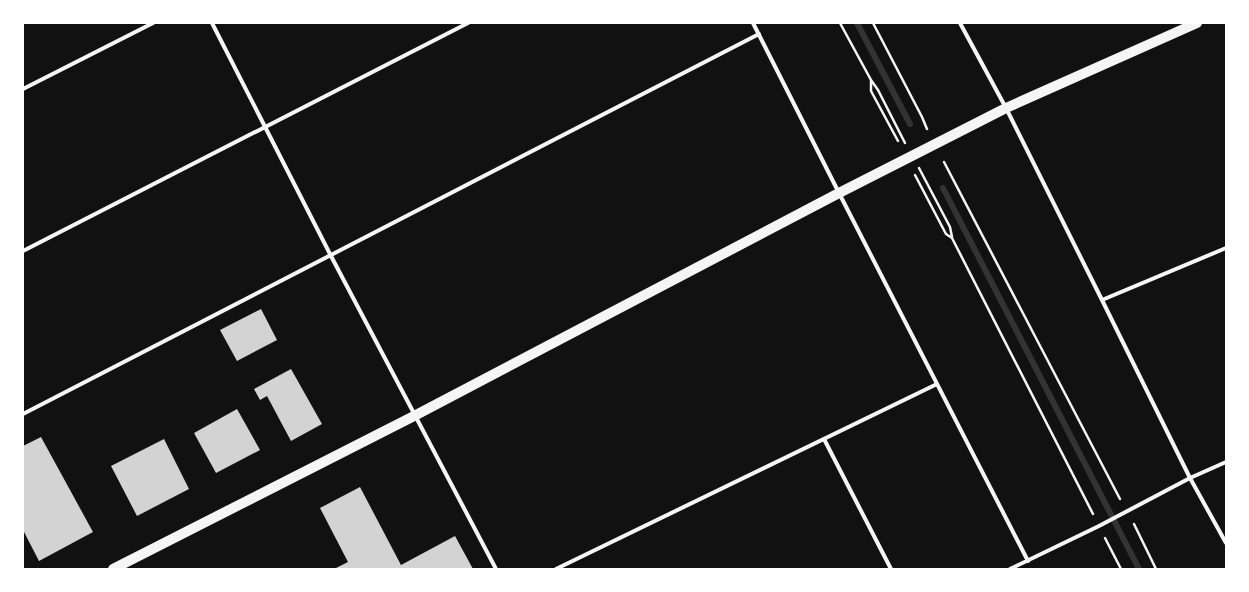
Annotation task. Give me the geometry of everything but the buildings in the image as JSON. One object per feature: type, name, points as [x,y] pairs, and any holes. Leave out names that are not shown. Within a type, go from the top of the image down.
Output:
[{"type":"main road","points":[[113,569],[416,415],[839,193],[1006,108],[1197,23]]},
{"type":"street","points":[[23,89],[153,23]]},
{"type":"street","points":[[212,23],[331,256],[496,569]]},
{"type":"street","points":[[23,251],[468,23]]},
{"type":"street","points":[[753,23],[936,384],[1028,561]]},
{"type":"street","points":[[960,23],[1006,108],[1190,478],[1226,543]]},
{"type":"street","points":[[23,414],[759,34]]},
{"type":"street","points":[[1102,300],[1226,248]]},
{"type":"street","points":[[556,569],[936,384]]},
{"type":"street","points":[[824,439],[891,569]]},
{"type":"street","points":[[1010,569],[1101,525],[1190,478],[1226,462]]},
{"type":"path","points":[[840,23],[870,80],[878,90],[896,124]]},
{"type":"path","points":[[874,23],[927,129]]},
{"type":"path","points":[[870,80],[872,91],[898,141]]},
{"type":"path","points":[[944,162],[1120,499]]},
{"type":"path","points":[[916,175],[946,234],[952,238]]},
{"type":"path","points":[[927,184],[950,227],[952,238],[1093,514]]},
{"type":"path","points":[[1134,524],[1156,569]]},
{"type":"path","points":[[1105,538],[1121,569]]},
{"type":"waterway","points":[[857,23],[910,124]]},
{"type":"waterway","points":[[943,188],[1139,569]]}]
